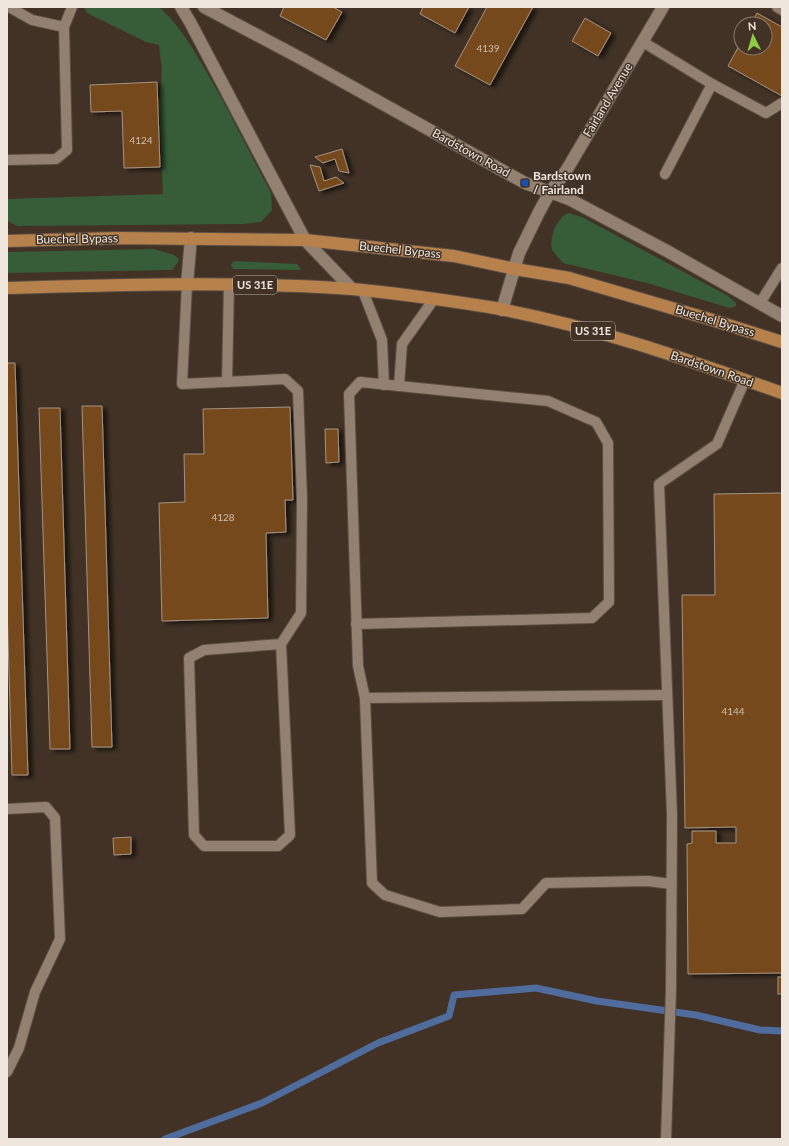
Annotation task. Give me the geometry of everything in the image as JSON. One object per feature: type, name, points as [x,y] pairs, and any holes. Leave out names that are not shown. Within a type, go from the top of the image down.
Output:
[{"type":"main road","points":[[181,7],[305,240],[357,290]]},
{"type":"main road","name":"Bardstown Road","points":[[204,7],[525,183],[569,199],[667,251],[782,316]]},
{"type":"main road","name":"Fairland Avenue","points":[[502,310],[519,253],[539,212],[550,192],[566,171],[663,7]]},
{"type":"main road","points":[[187,284],[191,238]]},
{"type":"main road","name":"Buechel Bypass","points":[[7,241],[191,238],[305,240],[454,256],[515,269],[569,278],[782,342]]},
{"type":"main road","name":"US 31E","points":[[7,288],[229,284],[357,290],[434,299],[502,310]]},
{"type":"main road","name":"Bardstown Road","points":[[502,310],[599,332],[662,351],[782,393]]},
{"type":"lane","points":[[9,7],[32,20],[64,28]]},
{"type":"lane","points":[[7,160],[56,159],[68,150],[64,28],[72,7]]},
{"type":"lane","points":[[777,7],[782,10]]},
{"type":"lane","points":[[643,42],[712,84],[766,113],[782,103]]},
{"type":"lane","points":[[665,174],[712,84]]},
{"type":"lane","points":[[760,303],[782,268]]},
{"type":"lane","points":[[187,284],[182,384],[285,379],[298,391],[302,499],[301,613],[281,644],[290,834],[278,846],[204,846],[194,835],[189,658],[204,650],[281,644]]},
{"type":"lane","points":[[227,382],[229,284]]},
{"type":"lane","points":[[357,290],[382,340],[384,385]]},
{"type":"lane","points":[[399,386],[402,344],[434,299]]},
{"type":"lane","points":[[666,1139],[671,989],[672,815],[659,484],[717,444],[745,380]]},
{"type":"lane","points":[[356,624],[592,618],[609,602],[608,443],[596,422],[548,401],[360,382],[349,394],[356,624],[358,666],[366,698],[372,883],[385,895],[440,912],[522,909],[546,883],[648,881],[671,884]]},
{"type":"lane","points":[[366,698],[667,695]]},
{"type":"lane","points":[[7,809],[46,807],[55,818],[60,939],[35,992],[19,1048],[7,1072]]},
{"type":"green space","points":[[84,7],[159,7],[174,22],[187,39],[209,76],[271,193],[272,210],[261,222],[243,224],[18,226],[7,221],[7,199],[163,194],[159,106],[162,70],[159,45],[146,42],[87,13]]},
{"type":"green space","points":[[569,213],[584,218],[728,296],[736,303],[736,306],[730,308],[647,283],[563,263],[552,250],[551,242],[554,229],[557,224],[563,216]]},
{"type":"green space","points":[[154,249],[174,255],[179,259],[172,270],[7,273],[7,252]]},
{"type":"green space","points":[[234,261],[297,264],[301,269],[233,269],[231,265]]},
{"type":"building","points":[[284,7],[333,7],[342,12],[326,40],[280,16]]},
{"type":"building","points":[[423,7],[469,7],[455,33],[420,14]]},
{"type":"building","points":[[487,7],[533,7],[490,85],[455,66]]},
{"type":"building","points":[[757,13],[762,16],[755,16]]},
{"type":"building","points":[[585,18],[611,33],[598,56],[572,41]]},
{"type":"building","points":[[773,22],[782,27],[782,96],[728,66],[733,56],[773,56]]},
{"type":"building","points":[[157,82],[160,167],[124,168],[122,111],[91,112],[90,85]]},
{"type":"building","points":[[342,149],[349,173],[339,171],[335,159],[323,163],[315,157]]},
{"type":"building","points":[[310,165],[320,167],[324,181],[336,177],[344,183],[319,191]]},
{"type":"building","points":[[7,363],[15,363],[28,775],[12,775],[7,603]]},
{"type":"building","points":[[82,406],[102,406],[112,747],[92,747]]},
{"type":"building","points":[[290,407],[293,500],[285,500],[286,532],[266,533],[268,618],[162,621],[159,503],[185,502],[184,454],[204,454],[203,409]]},
{"type":"building","points":[[39,408],[60,408],[70,749],[50,749]]},
{"type":"building","points":[[325,429],[338,429],[339,462],[326,463]]},
{"type":"building","points":[[782,493],[782,973],[688,974],[687,844],[692,843],[692,831],[716,831],[716,843],[736,843],[736,827],[685,828],[682,595],[715,595],[714,494]]},
{"type":"building","points":[[131,837],[131,854],[114,855],[113,838]]},
{"type":"building","points":[[778,977],[782,977],[782,994],[778,994]]},
{"type":"waterway","points":[[165,1139],[262,1103],[378,1043],[449,1016],[454,995],[536,988],[597,1001],[696,1015],[760,1030],[782,1031]]},
{"type":"place","name":"Bardstown / Fairland","points":[[525,183]]}]
